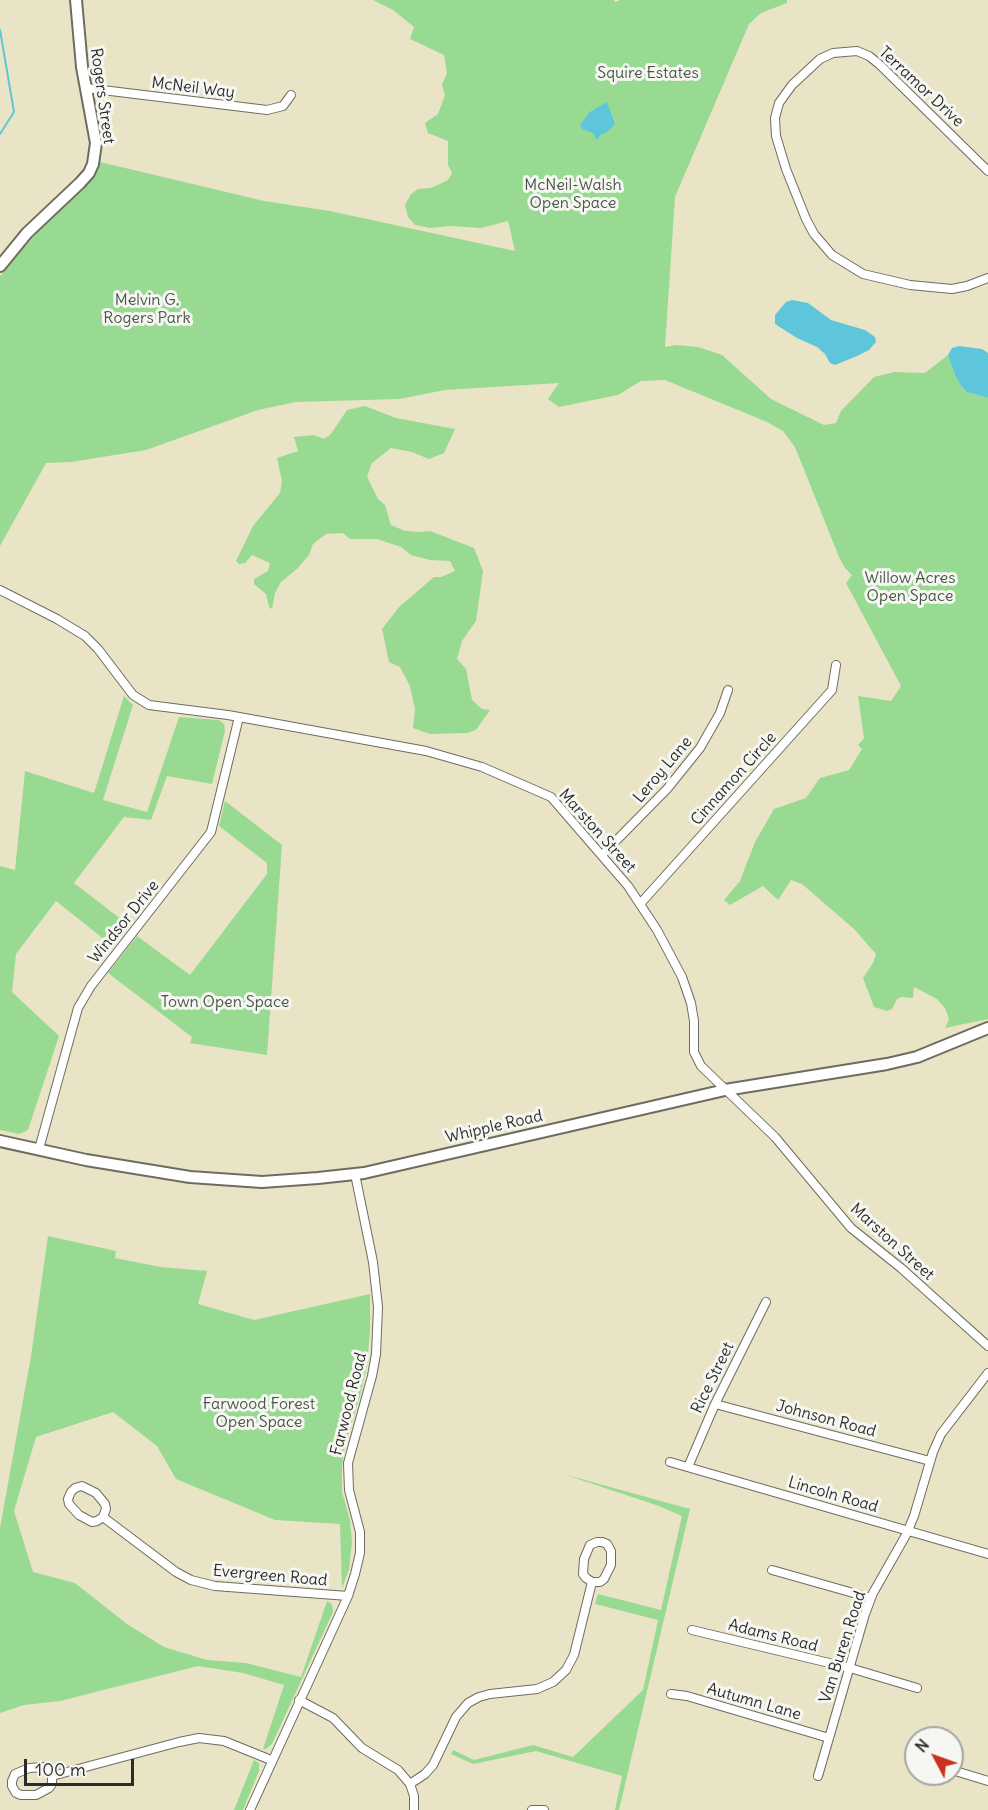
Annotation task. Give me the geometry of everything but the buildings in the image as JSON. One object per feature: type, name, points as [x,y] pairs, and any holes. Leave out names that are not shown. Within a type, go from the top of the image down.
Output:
[{"type":"main road","name":"Rogers Street","points":[[0,266],[27,232],[88,173],[93,164],[96,143],[82,67],[76,0]]},
{"type":"main road","name":"Whipple Road","points":[[0,1141],[86,1160],[189,1177],[262,1182],[355,1174],[725,1090],[907,1059],[988,1028]]},
{"type":"street","name":"Terramor Drive","points":[[988,171],[879,64],[869,56],[857,51],[833,53],[820,59],[809,68],[779,103],[775,118],[776,136],[786,168],[814,234],[832,255],[863,274],[910,285],[952,288],[967,286],[988,278]]},
{"type":"street","name":"McNeil Way","points":[[86,88],[267,110],[283,106],[291,95]]},
{"type":"street","name":"Marston Street","points":[[0,590],[85,636],[98,649],[133,695],[149,705],[239,717],[426,751],[488,770],[551,797],[628,885],[657,930],[682,977],[691,1003],[694,1021],[694,1052],[701,1066],[776,1137],[851,1228],[988,1346]]},
{"type":"street","name":"Cinnamon Circle","points":[[640,904],[832,690],[836,665]]},
{"type":"street","name":"Leroy Lane","points":[[602,855],[667,789],[700,748],[720,713],[728,690]]},
{"type":"street","name":"Windsor Drive","points":[[39,1149],[78,1008],[91,986],[211,832],[239,717]]},
{"type":"street","name":"Farwood Road","points":[[250,1810],[348,1596],[356,1574],[361,1546],[359,1525],[349,1490],[348,1463],[351,1445],[369,1387],[378,1330],[378,1307],[373,1262],[355,1174]]},
{"type":"street","name":"Rice Street","points":[[687,1467],[715,1404],[766,1302]]},
{"type":"street","name":"Van Buren Road","points":[[818,1776],[871,1598],[908,1531],[941,1434],[988,1373]]},
{"type":"street","name":"Johnson Road","points":[[715,1404],[930,1461]]},
{"type":"street","name":"Lincoln Road","points":[[670,1462],[988,1554]]},
{"type":"street","name":"Evergreen Road","points":[[82,1486],[96,1493],[105,1504],[104,1517],[92,1522],[79,1515],[69,1504],[68,1498],[71,1492],[82,1486]]},
{"type":"street","name":"Evergreen Road","points":[[104,1517],[176,1572],[203,1584],[348,1596]]},
{"type":"street","points":[[602,1542],[609,1546],[611,1551],[611,1565],[604,1579],[600,1582],[592,1582],[583,1574],[584,1559],[590,1545],[602,1542]]},
{"type":"street","points":[[772,1570],[871,1598]]},
{"type":"street","points":[[410,1784],[425,1774],[433,1765],[456,1717],[468,1703],[490,1694],[537,1689],[553,1682],[566,1670],[574,1655],[592,1582]]},
{"type":"street","name":"Adams Road","points":[[692,1630],[850,1668],[917,1688]]},
{"type":"street","name":"Autumn Lane","points":[[671,1694],[687,1696],[829,1738]]},
{"type":"street","points":[[299,1700],[333,1718],[356,1743],[393,1766],[410,1784],[414,1796],[414,1810]]},
{"type":"street","points":[[52,1776],[199,1738],[213,1738],[230,1743],[271,1760]]},
{"type":"street","points":[[44,1767],[52,1776],[52,1784],[49,1788],[36,1795],[21,1796],[12,1786],[15,1774],[29,1768],[44,1767]]},
{"type":"street","points":[[964,1774],[988,1781]]},
{"type":"street","points":[[532,1810],[544,1810]]},
{"type":"green space","points":[[373,0],[614,0],[615,2],[620,0],[787,0],[787,3],[761,13],[749,24],[675,197],[665,347],[676,345],[698,347],[722,355],[771,399],[824,425],[836,423],[841,411],[874,377],[894,372],[925,373],[948,355],[962,387],[967,392],[988,398],[988,1019],[945,1028],[949,1019],[945,1008],[937,999],[914,987],[913,998],[897,999],[892,1009],[887,1011],[874,1007],[863,978],[876,954],[854,929],[802,884],[791,880],[778,900],[763,886],[730,905],[724,900],[740,881],[755,842],[774,809],[806,798],[820,778],[849,770],[862,749],[858,745],[864,738],[858,696],[891,701],[901,686],[846,583],[852,575],[839,557],[795,447],[783,431],[767,422],[665,380],[641,381],[618,395],[559,407],[548,399],[559,383],[445,390],[399,399],[296,402],[258,410],[146,450],[71,462],[46,463],[0,546],[0,276],[44,224],[94,177],[100,162],[264,201],[330,211],[515,251],[508,221],[481,228],[449,226],[430,228],[415,225],[408,217],[405,205],[411,194],[418,189],[431,188],[448,180],[452,173],[448,165],[448,141],[428,133],[425,123],[438,114],[445,95],[442,85],[447,73],[444,55],[410,39],[414,27],[393,10]]},
{"type":"green space","points":[[365,406],[396,418],[455,429],[444,453],[429,459],[412,452],[391,448],[372,463],[367,477],[378,499],[385,505],[391,525],[405,531],[430,531],[474,548],[478,558],[483,571],[476,621],[462,641],[457,659],[466,669],[472,700],[482,709],[490,710],[476,730],[467,733],[430,734],[413,728],[415,709],[410,686],[400,667],[389,662],[382,629],[399,607],[434,577],[441,577],[455,571],[450,561],[430,560],[411,555],[401,547],[377,539],[350,539],[343,533],[326,534],[313,544],[309,555],[298,568],[281,582],[275,593],[272,609],[269,607],[266,594],[254,584],[254,579],[268,571],[270,563],[252,555],[245,563],[239,564],[236,561],[253,526],[280,493],[282,481],[277,458],[298,451],[294,437],[314,435],[324,439],[331,434],[347,410]]},
{"type":"green space","points":[[124,696],[133,705],[103,800],[147,812],[179,717],[219,720],[224,724],[225,731],[212,784],[167,776],[151,820],[124,817],[74,883],[126,923],[110,944],[56,901],[16,954],[12,992],[59,1036],[28,1130],[19,1134],[0,1130],[0,866],[15,870],[25,771],[94,793]]},
{"type":"green space","name":"Town Open Space","points":[[225,801],[282,845],[267,1055],[190,1043],[192,1037],[108,973],[137,936],[190,975],[267,874],[267,863],[219,826]]},
{"type":"green space","name":"Farwood Forest Open Space","points":[[48,1236],[116,1251],[115,1258],[161,1267],[207,1271],[198,1304],[254,1320],[370,1294],[367,1364],[345,1445],[342,1465],[342,1492],[350,1520],[352,1542],[349,1569],[342,1588],[340,1524],[275,1520],[176,1479],[157,1446],[113,1412],[36,1437],[14,1511],[33,1572],[75,1583],[127,1624],[164,1647],[207,1660],[246,1663],[301,1677],[327,1601],[332,1604],[333,1612],[272,1744],[266,1749],[263,1749],[284,1685],[243,1673],[198,1666],[60,1701],[24,1705],[0,1713],[0,1528],[31,1356]]},
{"type":"green space","points":[[563,1474],[690,1509],[619,1810],[615,1810],[622,1776],[536,1751],[473,1764],[451,1754],[453,1750],[474,1760],[533,1745],[573,1757],[643,1690],[658,1620],[595,1604],[598,1594],[661,1610],[682,1516]]},
{"type":"green space","points":[[254,1760],[259,1763],[259,1771],[243,1810],[234,1810]]},
{"type":"water","points":[[607,102],[615,124],[596,139],[593,133],[582,129],[580,125],[590,112]]},
{"type":"water","points":[[792,300],[808,303],[831,320],[865,330],[875,337],[876,342],[869,350],[857,356],[835,365],[830,363],[817,347],[775,324],[775,315],[786,302]]},
{"type":"water","points":[[959,346],[982,349],[988,353],[988,398],[967,392],[956,377],[948,355],[952,348]]},
{"type":"waterway","points":[[0,30],[14,112],[0,134]]},
{"type":"park label","name":"Squire Estates","points":[[648,73]]},
{"type":"park label","name":"McNeil-Walsh Open Space","points":[[573,194]]},
{"type":"park label","name":"Melvin G. Rogers Park","points":[[147,309]]},
{"type":"park label","name":"Willow Acres Open Space","points":[[910,587]]}]
